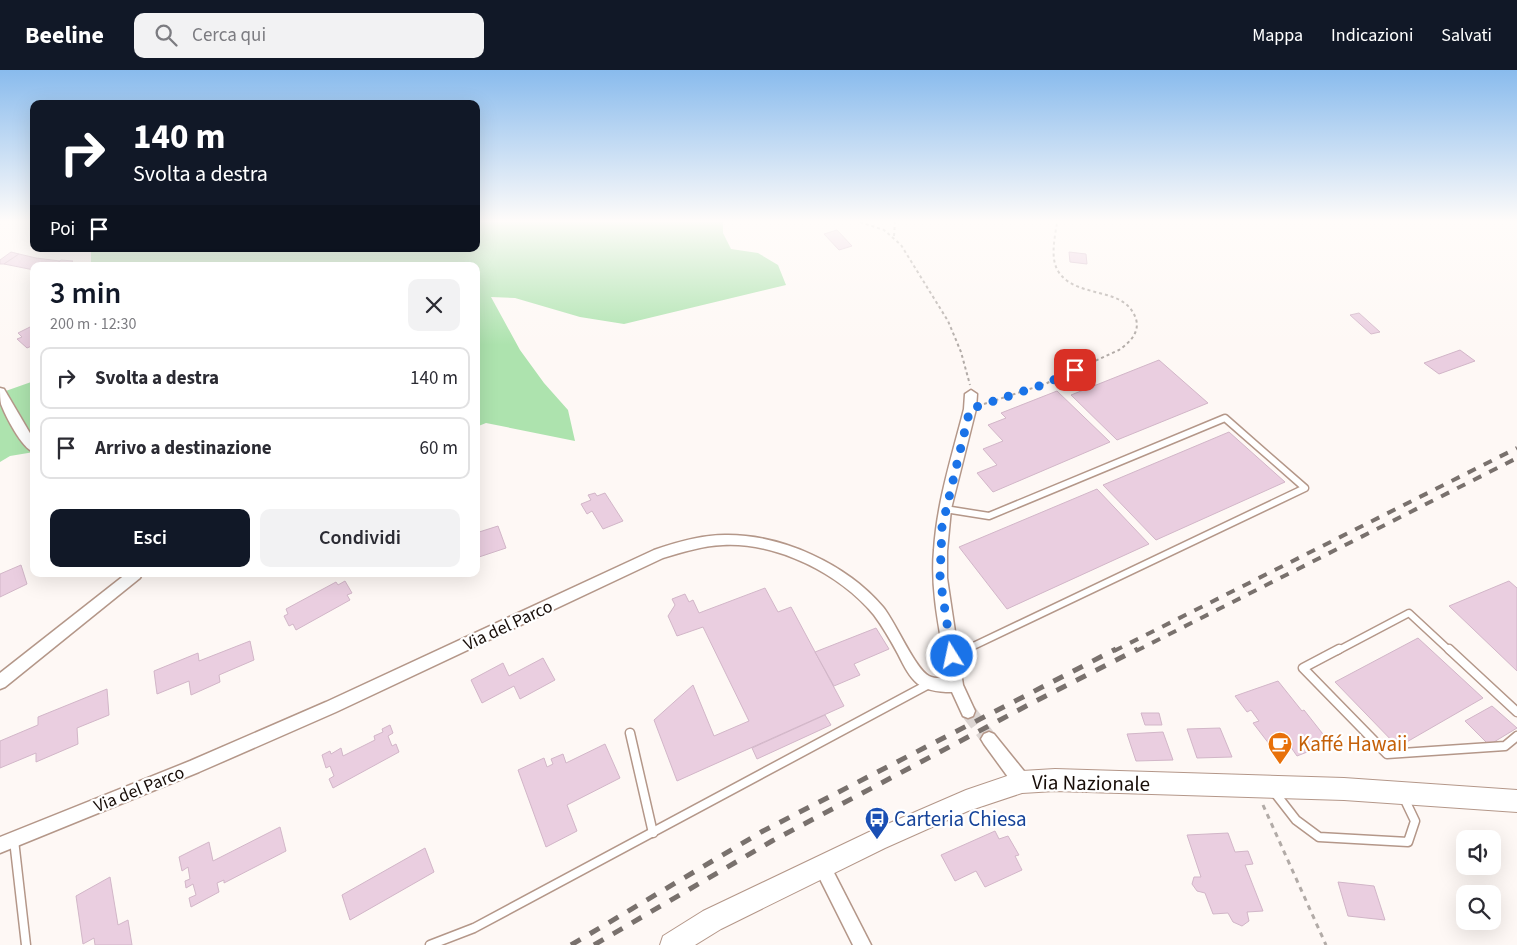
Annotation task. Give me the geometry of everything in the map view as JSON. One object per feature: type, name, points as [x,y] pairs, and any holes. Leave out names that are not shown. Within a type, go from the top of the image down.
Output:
[{"type":"main road","name":"Via Nazionale","points":[[672,945],[712,920],[822,867],[966,801],[1022,782],[1055,780],[1402,793],[1517,801]]},
{"type":"street","points":[[0,392],[25,438],[30,444]]},
{"type":"street","points":[[968,711],[956,685],[940,578],[940,543],[945,509],[972,394]]},
{"type":"street","name":"Via del Parco","points":[[7,842],[194,766],[331,707],[659,554],[687,544],[704,541],[744,540],[782,548],[811,561],[847,582],[861,593],[879,612],[914,672],[928,684]]},
{"type":"street","points":[[0,682],[131,577]]},
{"type":"street","points":[[928,684],[956,685]]},
{"type":"street","points":[[989,739],[1022,782]]},
{"type":"street","points":[[822,867],[862,945]]},
{"type":"lane","points":[[945,509],[989,516],[1225,418],[1304,488],[952,656]]},
{"type":"lane","points":[[1517,712],[1409,613],[1303,668],[1387,754],[1505,746],[1517,736]]},
{"type":"lane","points":[[430,945],[474,928],[654,833],[928,684]]},
{"type":"lane","points":[[630,733],[654,833]]},
{"type":"lane","points":[[1263,788],[1296,820],[1319,837],[1408,842],[1415,821],[1402,793]]},
{"type":"lane","points":[[7,842],[26,945]]},
{"type":"path","points":[[912,263],[950,325],[965,363],[972,394]]},
{"type":"path","points":[[970,409],[1045,384],[1078,369],[1119,350],[1136,333],[1136,318],[1130,307],[1122,300],[1075,286],[1060,274],[1054,263]]},
{"type":"path","points":[[1263,788],[1326,945]]},
{"type":"green space","points":[[480,263],[774,263],[778,265],[786,285],[624,324],[580,317],[515,298],[491,297],[520,350],[544,383],[568,410],[575,441],[486,423],[480,425]]},
{"type":"green space","points":[[30,382],[30,453],[10,456],[0,462],[0,393]]},
{"type":"building","points":[[30,263],[30,269],[4,264]]},
{"type":"building","points":[[1359,313],[1380,332],[1371,334],[1350,315]]},
{"type":"building","points":[[30,327],[30,347],[27,348],[17,339],[22,337],[18,333]]},
{"type":"building","points":[[1460,350],[1475,361],[1439,374],[1424,363]]},
{"type":"building","points":[[1159,360],[1208,403],[1117,440],[1071,395]]},
{"type":"building","points":[[1057,391],[1110,442],[993,492],[977,473],[997,465],[983,449],[1003,441],[988,425],[1006,418],[1001,413]]},
{"type":"building","points":[[1229,432],[1285,482],[1156,540],[1103,485]]},
{"type":"building","points":[[1097,489],[1149,544],[1007,609],[959,547]]},
{"type":"building","points":[[595,493],[597,496],[605,493],[623,521],[603,529],[592,511],[587,514],[581,504],[591,500],[588,495]]},
{"type":"building","points":[[498,526],[506,548],[480,557],[480,532]]},
{"type":"building","points":[[21,565],[27,584],[0,597],[0,574]]},
{"type":"building","points":[[345,581],[352,593],[347,595],[350,600],[296,630],[293,624],[289,626],[284,616],[288,614],[286,609],[336,582],[338,585]]},
{"type":"building","points":[[1509,581],[1517,588],[1517,671],[1449,606]]},
{"type":"building","points":[[765,588],[778,612],[791,607],[844,706],[677,781],[654,720],[693,685],[714,736],[749,721],[703,627],[677,636],[668,616],[675,605],[672,599],[685,594],[689,602],[693,600],[699,613]]},
{"type":"building","points":[[876,628],[889,649],[854,664],[860,675],[834,686],[815,652]]},
{"type":"building","points":[[1418,638],[1483,698],[1398,747],[1335,682]]},
{"type":"building","points":[[250,641],[254,660],[219,675],[220,682],[191,695],[189,681],[157,694],[154,671],[198,653],[199,661]]},
{"type":"building","points":[[543,658],[555,680],[520,699],[514,686],[482,703],[471,680],[503,663],[509,676]]},
{"type":"building","points":[[1278,681],[1330,743],[1297,756],[1288,743],[1273,749],[1253,723],[1259,721],[1251,710],[1247,712],[1235,696]]},
{"type":"building","points":[[107,689],[109,715],[77,728],[78,744],[36,762],[36,753],[0,768],[0,741],[38,725],[38,717]]},
{"type":"building","points":[[1492,706],[1517,728],[1489,745],[1465,721]]},
{"type":"building","points":[[1141,713],[1159,713],[1162,725],[1145,725]]},
{"type":"building","points":[[825,715],[831,725],[757,759],[752,748]]},
{"type":"building","points":[[390,725],[393,733],[388,736],[392,746],[396,744],[399,752],[333,788],[329,779],[334,776],[330,766],[326,768],[322,755],[330,751],[331,754],[341,748],[343,756],[375,740],[374,736],[383,732],[382,729]]},
{"type":"building","points":[[1220,728],[1232,757],[1197,758],[1187,729]]},
{"type":"building","points":[[1163,732],[1173,760],[1136,761],[1127,734]]},
{"type":"building","points":[[605,744],[620,778],[567,805],[577,831],[546,847],[518,770],[544,758],[547,767],[553,764],[551,759],[563,754],[566,763]]},
{"type":"building","points":[[280,827],[286,851],[224,883],[224,880],[217,883],[219,892],[191,907],[189,898],[196,895],[193,884],[186,888],[185,881],[190,879],[188,867],[182,871],[179,857],[209,842],[213,861]]},
{"type":"building","points":[[995,831],[999,839],[1008,836],[1019,855],[1015,856],[1022,870],[985,887],[976,871],[955,881],[941,855]]},
{"type":"building","points":[[1228,833],[1235,852],[1248,851],[1253,864],[1245,865],[1263,911],[1247,912],[1249,921],[1242,926],[1233,922],[1228,913],[1213,914],[1205,893],[1197,891],[1192,884],[1194,877],[1201,877],[1187,835]]},
{"type":"building","points":[[425,848],[434,872],[350,920],[342,895]]},
{"type":"building","points":[[110,877],[118,925],[128,920],[132,945],[95,945],[94,938],[83,944],[76,896]]},
{"type":"building","points":[[1338,882],[1374,886],[1385,920],[1348,916]]},
{"type":"tunnel","points":[[968,711],[989,739]]},
{"type":"railway","points":[[1114,651],[1517,448]]},
{"type":"railway","points":[[1136,651],[1517,458]]},
{"type":"railway","points":[[571,945],[763,831],[1116,649]]},
{"type":"railway","points":[[594,945],[772,841],[1138,649]]},
{"type":"place","name":"Kaffé Hawaii","points":[[1280,765]]},
{"type":"place","name":"Carteria Chiesa","points":[[877,840]]},
{"type":"route","points":[[952,656],[944,615],[940,578],[940,551],[945,509],[970,409],[1045,384],[1075,370]]}]
